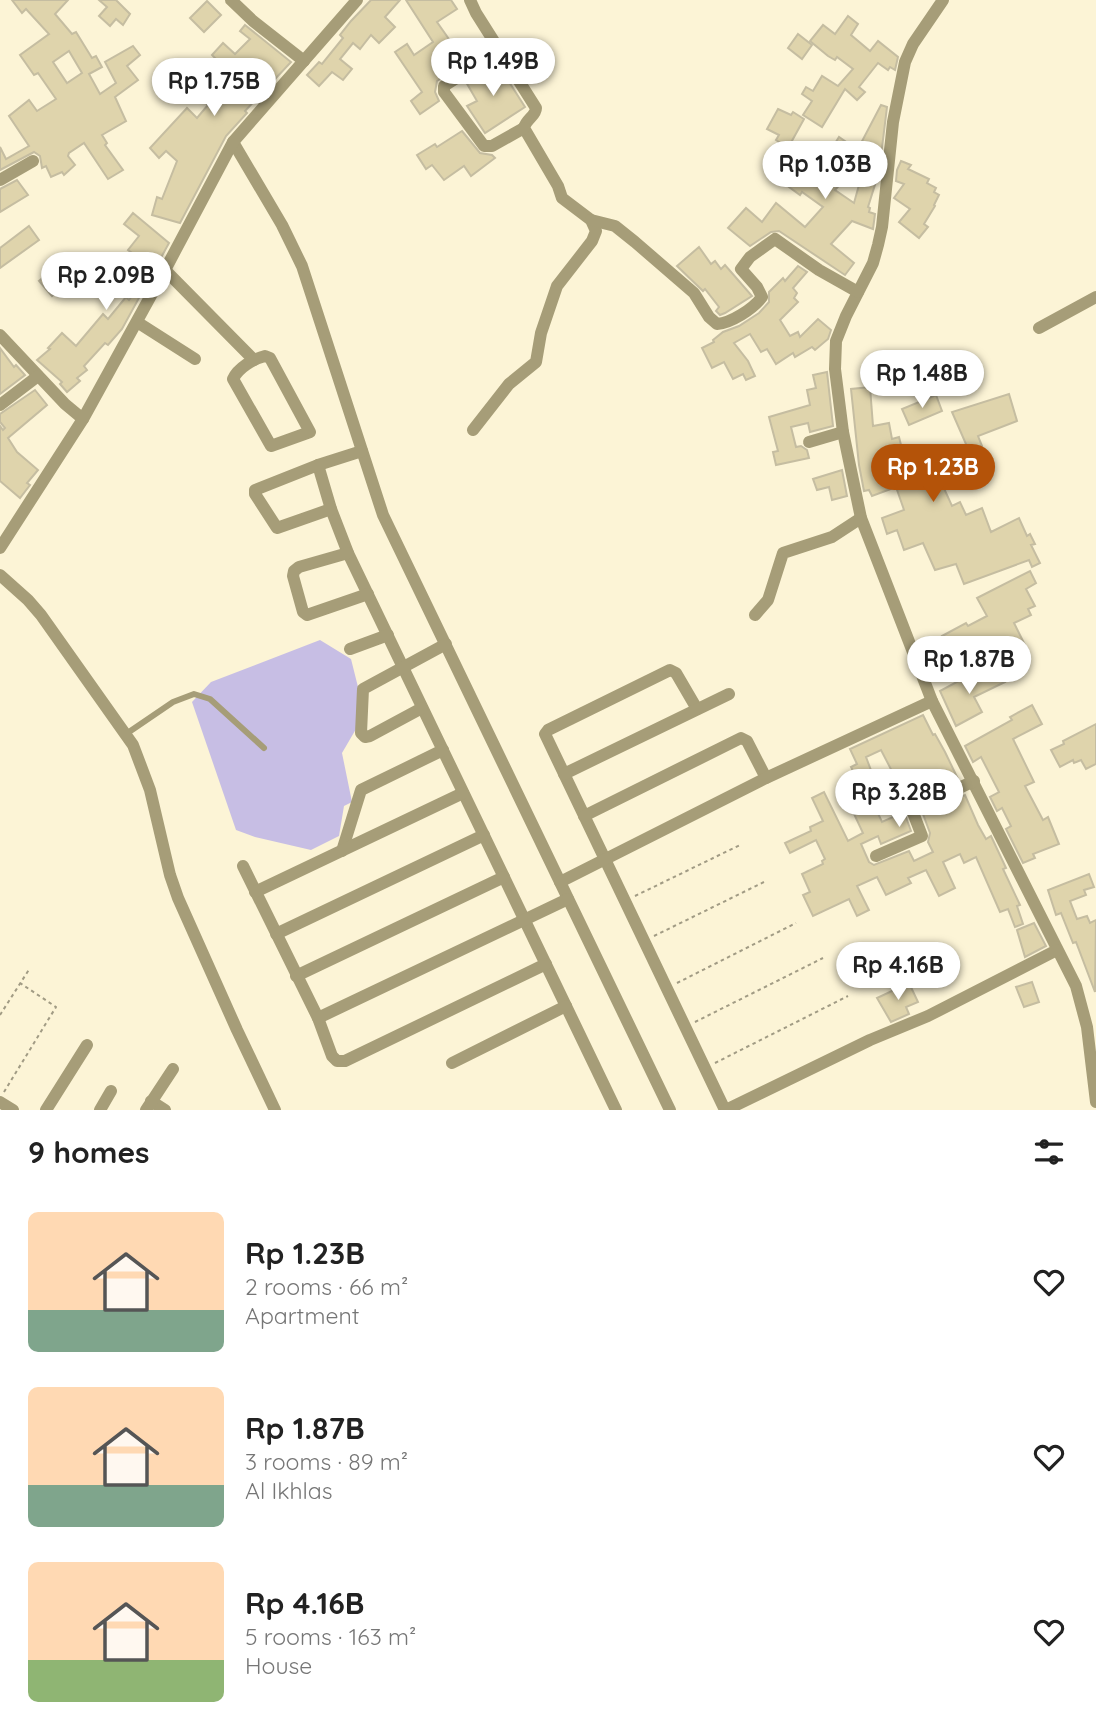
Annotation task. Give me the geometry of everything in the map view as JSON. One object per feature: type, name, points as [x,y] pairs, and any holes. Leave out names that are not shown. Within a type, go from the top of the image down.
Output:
[{"type":"street","points":[[231,0],[304,61]]},
{"type":"street","points":[[0,548],[83,419],[233,142],[358,0]]},
{"type":"street","points":[[470,0],[536,108],[524,128],[492,146],[484,146],[444,92],[444,86],[499,51]]},
{"type":"street","points":[[943,0],[913,44],[905,62],[888,156],[882,227],[873,263],[839,331],[835,353],[843,432],[861,518],[932,701],[1071,975],[1083,1006],[1096,1102]]},
{"type":"street","points":[[473,430],[509,384],[536,362],[541,333],[557,286],[595,235],[595,224],[562,198],[558,186],[524,128]]},
{"type":"street","points":[[233,142],[282,225],[302,266],[383,515],[670,1110]]},
{"type":"street","points":[[0,180],[33,161]]},
{"type":"street","points":[[591,220],[615,226],[629,236],[694,293],[716,324],[730,320],[762,297],[741,269],[750,257],[775,239],[819,270],[859,292]]},
{"type":"street","points":[[166,270],[254,360]]},
{"type":"street","points":[[1039,328],[1096,297]]},
{"type":"street","points":[[137,322],[195,359]]},
{"type":"street","points":[[0,335],[65,404],[83,419]]},
{"type":"street","points":[[265,356],[270,358],[310,432],[271,446],[233,379],[254,360],[265,356]]},
{"type":"street","points":[[0,405],[38,376]]},
{"type":"street","points":[[809,442],[843,432]]},
{"type":"street","points":[[331,509],[277,528],[255,494],[256,487],[362,452]]},
{"type":"street","points":[[318,465],[348,554],[616,1110]]},
{"type":"street","points":[[755,615],[768,600],[783,553],[832,537],[861,518]]},
{"type":"street","points":[[348,554],[299,567],[294,571],[303,612],[307,615],[368,594]]},
{"type":"street","points":[[0,575],[41,615],[126,734],[145,773],[170,875],[181,905],[275,1110]]},
{"type":"street","points":[[350,649],[388,635]]},
{"type":"street","points":[[422,708],[370,736],[365,737],[361,733],[363,689],[446,644]]},
{"type":"street","points":[[698,709],[676,673],[670,670],[546,731],[545,736],[725,1110],[870,1040],[929,1016],[1056,950]]},
{"type":"street","points":[[564,774],[729,694]]},
{"type":"street","points":[[560,882],[766,778],[932,701]]},
{"type":"street","points":[[584,816],[741,738],[747,741],[766,778]]},
{"type":"street","points":[[342,850],[357,795],[361,790],[443,750]]},
{"type":"street","points":[[876,856],[922,836],[912,810],[974,781]]},
{"type":"street","points":[[255,892],[463,793]]},
{"type":"street","points":[[276,934],[484,835]]},
{"type":"street","points":[[243,866],[318,1018],[332,1056],[341,1062],[546,964]]},
{"type":"street","points":[[296,976],[504,877]]},
{"type":"street","points":[[318,1018],[568,899]]},
{"type":"street","points":[[452,1063],[566,1006]]},
{"type":"street","points":[[46,1110],[87,1045]]},
{"type":"street","points":[[165,1110],[149,1106],[173,1069]]},
{"type":"street","points":[[100,1110],[111,1091]]},
{"type":"street","points":[[0,1100],[13,1110]]},
{"type":"lane","points":[[126,734],[173,702],[194,694],[210,699],[264,748]]},
{"type":"path","points":[[625,902],[740,845]]},
{"type":"path","points":[[644,942],[764,883]]},
{"type":"path","points":[[666,988],[796,923]]},
{"type":"path","points":[[685,1027],[823,958]]},
{"type":"path","points":[[0,1016],[30,968]]},
{"type":"path","points":[[0,1100],[56,1007],[20,984]]},
{"type":"path","points":[[704,1068],[848,996]]},
{"type":"shaded area","points":[[320,640],[351,659],[358,687],[356,729],[342,753],[352,802],[344,806],[339,836],[311,850],[236,830],[192,702],[211,682]]},
{"type":"building","points":[[12,0],[68,0],[55,14],[72,34],[76,32],[92,58],[96,56],[102,67],[89,74],[100,94],[116,83],[105,62],[133,46],[140,55],[127,66],[138,80],[115,97],[126,121],[102,135],[107,143],[105,145],[123,170],[108,179],[84,143],[69,153],[68,156],[75,165],[64,175],[62,172],[51,177],[46,166],[42,168],[40,156],[34,152],[0,170],[0,147],[6,159],[29,146],[9,116],[29,100],[37,111],[56,99],[38,73],[34,75],[20,55],[49,34],[26,9],[22,13]],"holes":[[[69,51],[82,73],[67,83],[53,62]]]},
{"type":"building","points":[[99,0],[116,0],[130,14],[123,25],[116,19],[110,26],[99,16],[107,7]]},
{"type":"building","points":[[371,0],[400,0],[385,17],[395,27],[379,43],[371,35],[360,49],[353,43],[340,59],[352,69],[343,80],[332,72],[319,86],[307,75],[319,62],[322,64],[343,38],[340,35]]},
{"type":"building","points":[[406,0],[451,0],[457,9],[437,22],[465,62],[437,81],[435,92],[439,101],[420,114],[411,101],[422,92],[395,52],[407,44],[414,55],[433,42]]},
{"type":"building","points":[[207,1],[221,15],[204,32],[190,18]]},
{"type":"building","points":[[848,16],[858,24],[851,35],[870,51],[878,41],[898,57],[895,70],[890,67],[888,70],[878,63],[859,87],[865,92],[857,100],[845,89],[822,127],[803,115],[812,101],[802,94],[806,87],[813,91],[822,76],[838,86],[853,69],[837,57],[835,60],[828,56],[810,41],[823,25],[835,34]]},
{"type":"building","points":[[245,25],[291,62],[245,111],[247,113],[226,136],[180,223],[152,215],[157,197],[162,199],[177,161],[166,151],[159,158],[150,148],[187,108],[197,118],[208,105],[202,99],[213,87],[200,75],[216,59],[212,55],[223,43],[235,54],[250,39],[240,31]]},
{"type":"building","points":[[798,34],[812,45],[802,59],[788,48]]},
{"type":"building","points":[[497,63],[525,107],[485,133],[467,106],[477,101],[466,82]]},
{"type":"building","points":[[881,105],[887,107],[879,172],[868,207],[869,212],[875,214],[873,229],[852,221],[831,244],[854,263],[845,275],[779,231],[771,232],[750,246],[728,228],[746,208],[762,222],[776,203],[805,227],[823,207],[802,192],[800,195],[789,187],[806,165],[815,172],[822,164],[843,181],[835,190],[854,203],[869,149],[852,170],[826,158],[839,137],[852,146],[854,143],[859,147]]},
{"type":"building","points":[[778,109],[791,115],[793,112],[804,119],[788,148],[776,140],[779,135],[767,129]]},
{"type":"building","points":[[462,131],[480,153],[495,158],[471,176],[464,166],[444,180],[432,165],[426,169],[417,155],[435,144],[437,147]]},
{"type":"building","points":[[901,161],[911,165],[908,169],[929,179],[927,183],[936,188],[934,192],[939,195],[924,224],[928,227],[919,238],[899,222],[910,209],[894,198],[904,184],[896,181]]},
{"type":"building","points":[[17,180],[28,195],[0,212],[0,189]]},
{"type":"building","points":[[133,213],[169,243],[122,329],[84,366],[87,370],[77,378],[80,381],[67,392],[60,384],[62,382],[37,360],[62,333],[76,346],[103,314],[108,319],[126,297],[129,300],[140,285],[136,281],[141,275],[132,268],[139,258],[128,250],[139,236],[124,224]]},
{"type":"building","points":[[29,226],[39,240],[0,268],[0,248]]},
{"type":"building","points":[[699,247],[711,264],[715,261],[721,269],[725,265],[752,296],[720,315],[716,311],[719,307],[705,289],[703,291],[677,266]]},
{"type":"building","points":[[64,261],[76,276],[52,296],[39,281]]},
{"type":"building","points":[[798,266],[807,272],[793,288],[797,293],[794,298],[798,302],[780,320],[790,336],[798,332],[800,337],[818,319],[831,330],[828,339],[815,350],[812,347],[795,357],[793,353],[776,364],[767,349],[761,352],[750,334],[734,343],[748,361],[755,376],[746,380],[743,374],[733,379],[724,362],[712,368],[702,348],[714,342],[723,332],[739,326],[759,313],[769,302],[769,292],[783,278],[785,281]]},
{"type":"building","points":[[0,348],[14,367],[16,365],[25,375],[0,394]]},
{"type":"building","points":[[827,372],[833,426],[810,432],[808,423],[791,427],[796,447],[801,446],[807,450],[809,458],[776,465],[773,452],[778,451],[769,417],[810,405],[807,390],[816,388],[813,375]]},
{"type":"building","points":[[870,387],[873,426],[889,423],[892,439],[899,437],[905,461],[938,451],[939,455],[957,448],[961,459],[936,471],[952,506],[960,502],[966,515],[982,508],[991,532],[1019,518],[1027,536],[1030,534],[1035,544],[1031,545],[1040,563],[1032,567],[1029,560],[964,584],[956,564],[935,570],[923,543],[904,550],[897,530],[887,534],[882,518],[904,510],[896,487],[872,496],[869,490],[864,491],[859,465],[851,389]]},
{"type":"building","points":[[35,390],[47,405],[8,438],[17,452],[38,470],[27,483],[30,485],[20,498],[0,481],[0,426],[3,430],[5,428],[0,422],[0,414]]},
{"type":"building","points":[[1009,394],[1017,421],[978,436],[982,446],[969,451],[952,412]]},
{"type":"building","points":[[936,395],[942,411],[909,425],[902,409]]},
{"type":"building","points":[[842,470],[847,496],[832,500],[829,487],[817,490],[813,479]]},
{"type":"building","points":[[1030,571],[1036,583],[1026,589],[1035,606],[1028,609],[1031,615],[1014,623],[1025,645],[1021,647],[1029,662],[1006,673],[993,647],[965,662],[956,643],[948,647],[942,636],[966,623],[968,626],[987,616],[977,598]]},
{"type":"building","points":[[998,669],[1005,682],[974,697],[982,712],[956,726],[940,691],[966,677],[970,683]]},
{"type":"building","points":[[1032,705],[1042,724],[1013,739],[1034,782],[1025,786],[1043,820],[1048,817],[1059,844],[1033,854],[1035,858],[1023,863],[1006,829],[1011,826],[1002,808],[997,811],[990,797],[999,792],[981,757],[973,762],[965,746],[1012,720],[1010,717]]},
{"type":"building","points":[[923,715],[958,779],[914,799],[903,776],[896,779],[881,750],[866,757],[875,781],[865,786],[882,822],[904,812],[911,831],[881,844],[878,836],[861,844],[869,862],[874,865],[909,851],[914,861],[933,852],[928,842],[930,833],[923,814],[965,795],[978,825],[986,839],[991,836],[1006,868],[1003,869],[1020,905],[1017,906],[1023,924],[1015,927],[1008,909],[1000,912],[976,857],[964,863],[960,854],[943,862],[955,888],[939,896],[926,870],[908,878],[911,883],[886,895],[877,877],[857,886],[869,910],[857,916],[849,899],[813,916],[803,895],[810,892],[802,874],[823,864],[825,859],[816,840],[790,853],[785,843],[811,831],[810,827],[823,821],[812,798],[824,792],[848,841],[863,833],[840,784],[856,777],[851,767],[857,764],[850,749]]},
{"type":"building","points":[[1096,724],[1096,764],[1086,769],[1081,760],[1074,763],[1073,760],[1060,767],[1051,750]]},
{"type":"building","points":[[1089,874],[1094,887],[1084,890],[1086,895],[1070,901],[1077,919],[1087,916],[1090,923],[1096,920],[1095,992],[1076,942],[1073,943],[1061,913],[1056,915],[1048,890]]},
{"type":"building","points":[[1034,923],[1046,946],[1025,957],[1017,930]]},
{"type":"building","points":[[1032,982],[1039,1002],[1024,1007],[1016,987]]},
{"type":"building","points":[[909,983],[918,1002],[906,1007],[909,1014],[891,1022],[877,998]]}]
